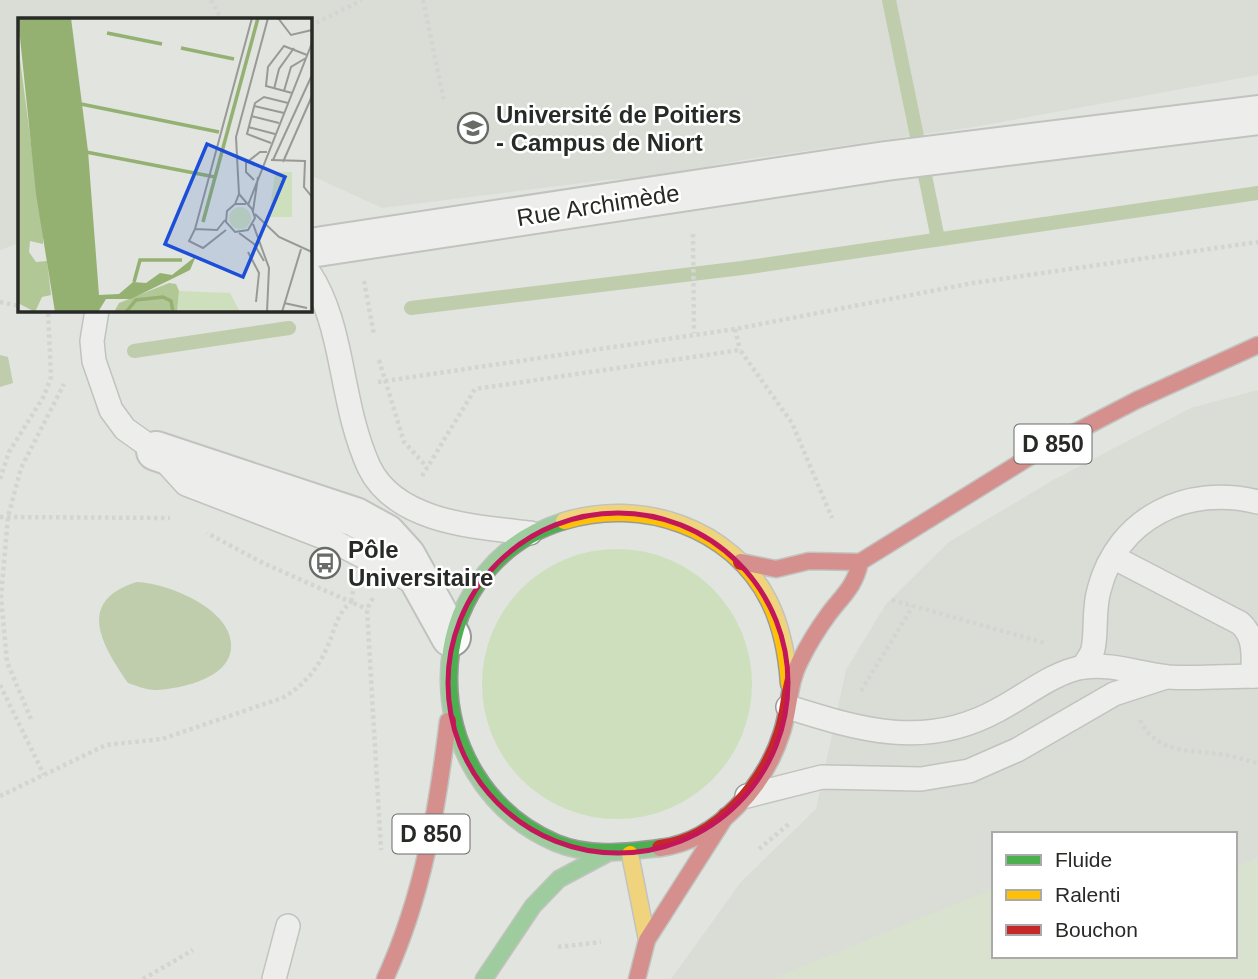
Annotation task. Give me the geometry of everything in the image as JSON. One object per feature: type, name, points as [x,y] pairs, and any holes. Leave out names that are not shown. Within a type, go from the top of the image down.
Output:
[{"type":"main road","name":"D 850","points":[[860,562],[1039,451],[1137,400],[1258,345]]},
{"type":"main road","points":[[636,979],[648,940],[726,817],[747,796],[766,770],[780,739],[788,708],[787,650],[777,618],[762,588],[741,562],[716,541],[688,525],[657,514],[624,510],[592,512],[560,520],[530,533],[504,553],[481,577],[464,606],[452,637],[446,689],[449,716],[458,747],[473,775],[493,800],[517,821],[544,838],[574,849],[606,854],[630,854],[681,843],[726,817]]},
{"type":"main road","points":[[741,562],[776,569],[809,561],[860,562],[858,578],[849,596],[828,615],[789,684]]},
{"type":"main road","name":"D 850","points":[[385,979],[418,899],[440,789],[449,716]]},
{"type":"main road","points":[[484,979],[533,906],[559,879],[606,854]]},
{"type":"main road","points":[[630,854],[648,940]]},
{"type":"street","name":"Rue Archimède","points":[[312,248],[887,161],[1258,115]]},
{"type":"street","points":[[156,451],[355,517],[386,534],[401,549],[452,637]]},
{"type":"lane","points":[[312,279],[335,334],[356,431],[370,469],[385,487],[404,503],[432,516],[487,528],[530,533]]},
{"type":"lane","points":[[97,312],[92,341],[100,385],[111,410],[125,429],[156,451]]},
{"type":"lane","points":[[1083,667],[1093,649],[1093,614],[1099,587],[1113,558],[1128,536],[1152,516],[1177,502],[1205,496],[1232,495],[1258,502]]},
{"type":"lane","points":[[788,708],[842,726],[921,734],[962,727],[1062,674],[1083,667],[1119,667],[1166,677],[1256,676],[1249,630],[1240,622],[1113,558]]},
{"type":"lane","points":[[747,796],[822,777],[921,779],[969,771],[1017,751],[1114,694],[1166,677]]},
{"type":"lane","points":[[274,979],[288,926]]},
{"type":"path","points":[[211,0],[220,18]]},
{"type":"path","points":[[312,25],[362,0]]},
{"type":"path","points":[[423,0],[443,101]]},
{"type":"path","points":[[693,225],[694,333]]},
{"type":"path","points":[[371,383],[694,333],[735,330],[973,283],[1258,242]]},
{"type":"path","points":[[0,302],[18,306]]},
{"type":"path","points":[[0,479],[9,452],[44,396],[51,377],[48,312]]},
{"type":"path","points":[[735,330],[740,350],[792,423],[830,515],[860,562],[876,596],[1052,645],[1083,667]]},
{"type":"path","points":[[427,467],[475,389],[740,350]]},
{"type":"path","points":[[31,719],[8,662],[1,597],[8,517],[21,468],[56,402],[64,384],[64,372]]},
{"type":"path","points":[[0,517],[180,519]]},
{"type":"path","points":[[0,796],[106,745],[162,739],[282,698],[311,676],[326,650],[339,612],[351,602],[263,562],[204,531]]},
{"type":"path","points":[[367,609],[381,859]]},
{"type":"path","points":[[0,685],[44,775]]},
{"type":"path","points":[[1114,694],[1135,708],[1144,730],[1160,744],[1173,749],[1227,755],[1258,763]]},
{"type":"path","points":[[143,979],[193,950]]},
{"type":"highlighted area","points":[[624,510],[688,525],[741,562],[777,618],[789,684],[780,739],[747,796],[726,816],[681,843],[630,854],[574,849],[544,838],[493,800],[458,747],[446,689],[451,637],[464,605],[504,553],[560,520]]},
{"type":"shaded area","points":[[0,0],[1258,0],[1258,75],[974,127],[748,159],[646,178],[606,180],[382,208],[312,176],[312,18],[18,18],[18,243],[0,250]]},
{"type":"shaded area","points":[[0,355],[8,357],[13,383],[0,387]]},
{"type":"shaded area","points":[[1258,390],[1258,979],[671,979],[741,882],[816,809],[846,670],[886,604],[949,542],[1055,479],[1191,408]]},
{"type":"shaded area","points":[[617,549],[656,555],[680,565],[712,589],[736,621],[746,645],[752,684],[746,723],[736,747],[712,779],[680,803],[656,813],[617,819],[578,813],[554,803],[522,779],[498,747],[488,723],[482,684],[488,645],[498,621],[522,589],[554,565],[578,555]]},
{"type":"shaded area","points":[[137,582],[150,583],[179,593],[194,600],[220,619],[228,630],[231,643],[230,655],[224,665],[204,679],[178,687],[152,690],[128,683],[103,639],[100,612],[106,600],[118,590]]},
{"type":"shaded area","points":[[1258,857],[1258,979],[771,979],[992,889],[992,958],[1237,958],[1237,866]]},
{"type":"waterway","points":[[889,0],[938,239]]},
{"type":"waterway","points":[[411,308],[742,268],[1258,193]]},
{"type":"waterway","points":[[134,351],[289,328]]},
{"type":"traffic: fast","points":[[564,521],[514,546],[478,583],[457,627],[449,677],[455,727],[475,774],[509,814],[556,843],[595,852],[660,848]]},
{"type":"traffic: fast","points":[[484,979],[533,906],[559,879],[606,854]]},
{"type":"traffic: slow","points":[[564,521],[623,513],[653,516],[682,524],[708,537],[732,554],[753,575],[774,611],[783,641],[789,684]]},
{"type":"traffic: slow","points":[[630,854],[647,940]]},
{"type":"traffic: jam","points":[[741,562],[776,569],[809,561],[860,562],[1039,451],[1137,400],[1258,345]]},
{"type":"traffic: jam","points":[[660,848],[701,834],[720,822],[752,790],[775,752],[793,678],[800,661],[820,626],[851,585],[860,562]]},
{"type":"traffic: jam","points":[[385,979],[409,916],[427,853],[448,721]]},
{"type":"traffic: jam","points":[[637,979],[647,940],[726,816]]},
{"type":"place","name":"Université de Poitiers - Campus de Niort","points":[[473,128]]},
{"type":"place","name":"Pôle Universitaire","points":[[325,563]]}]
